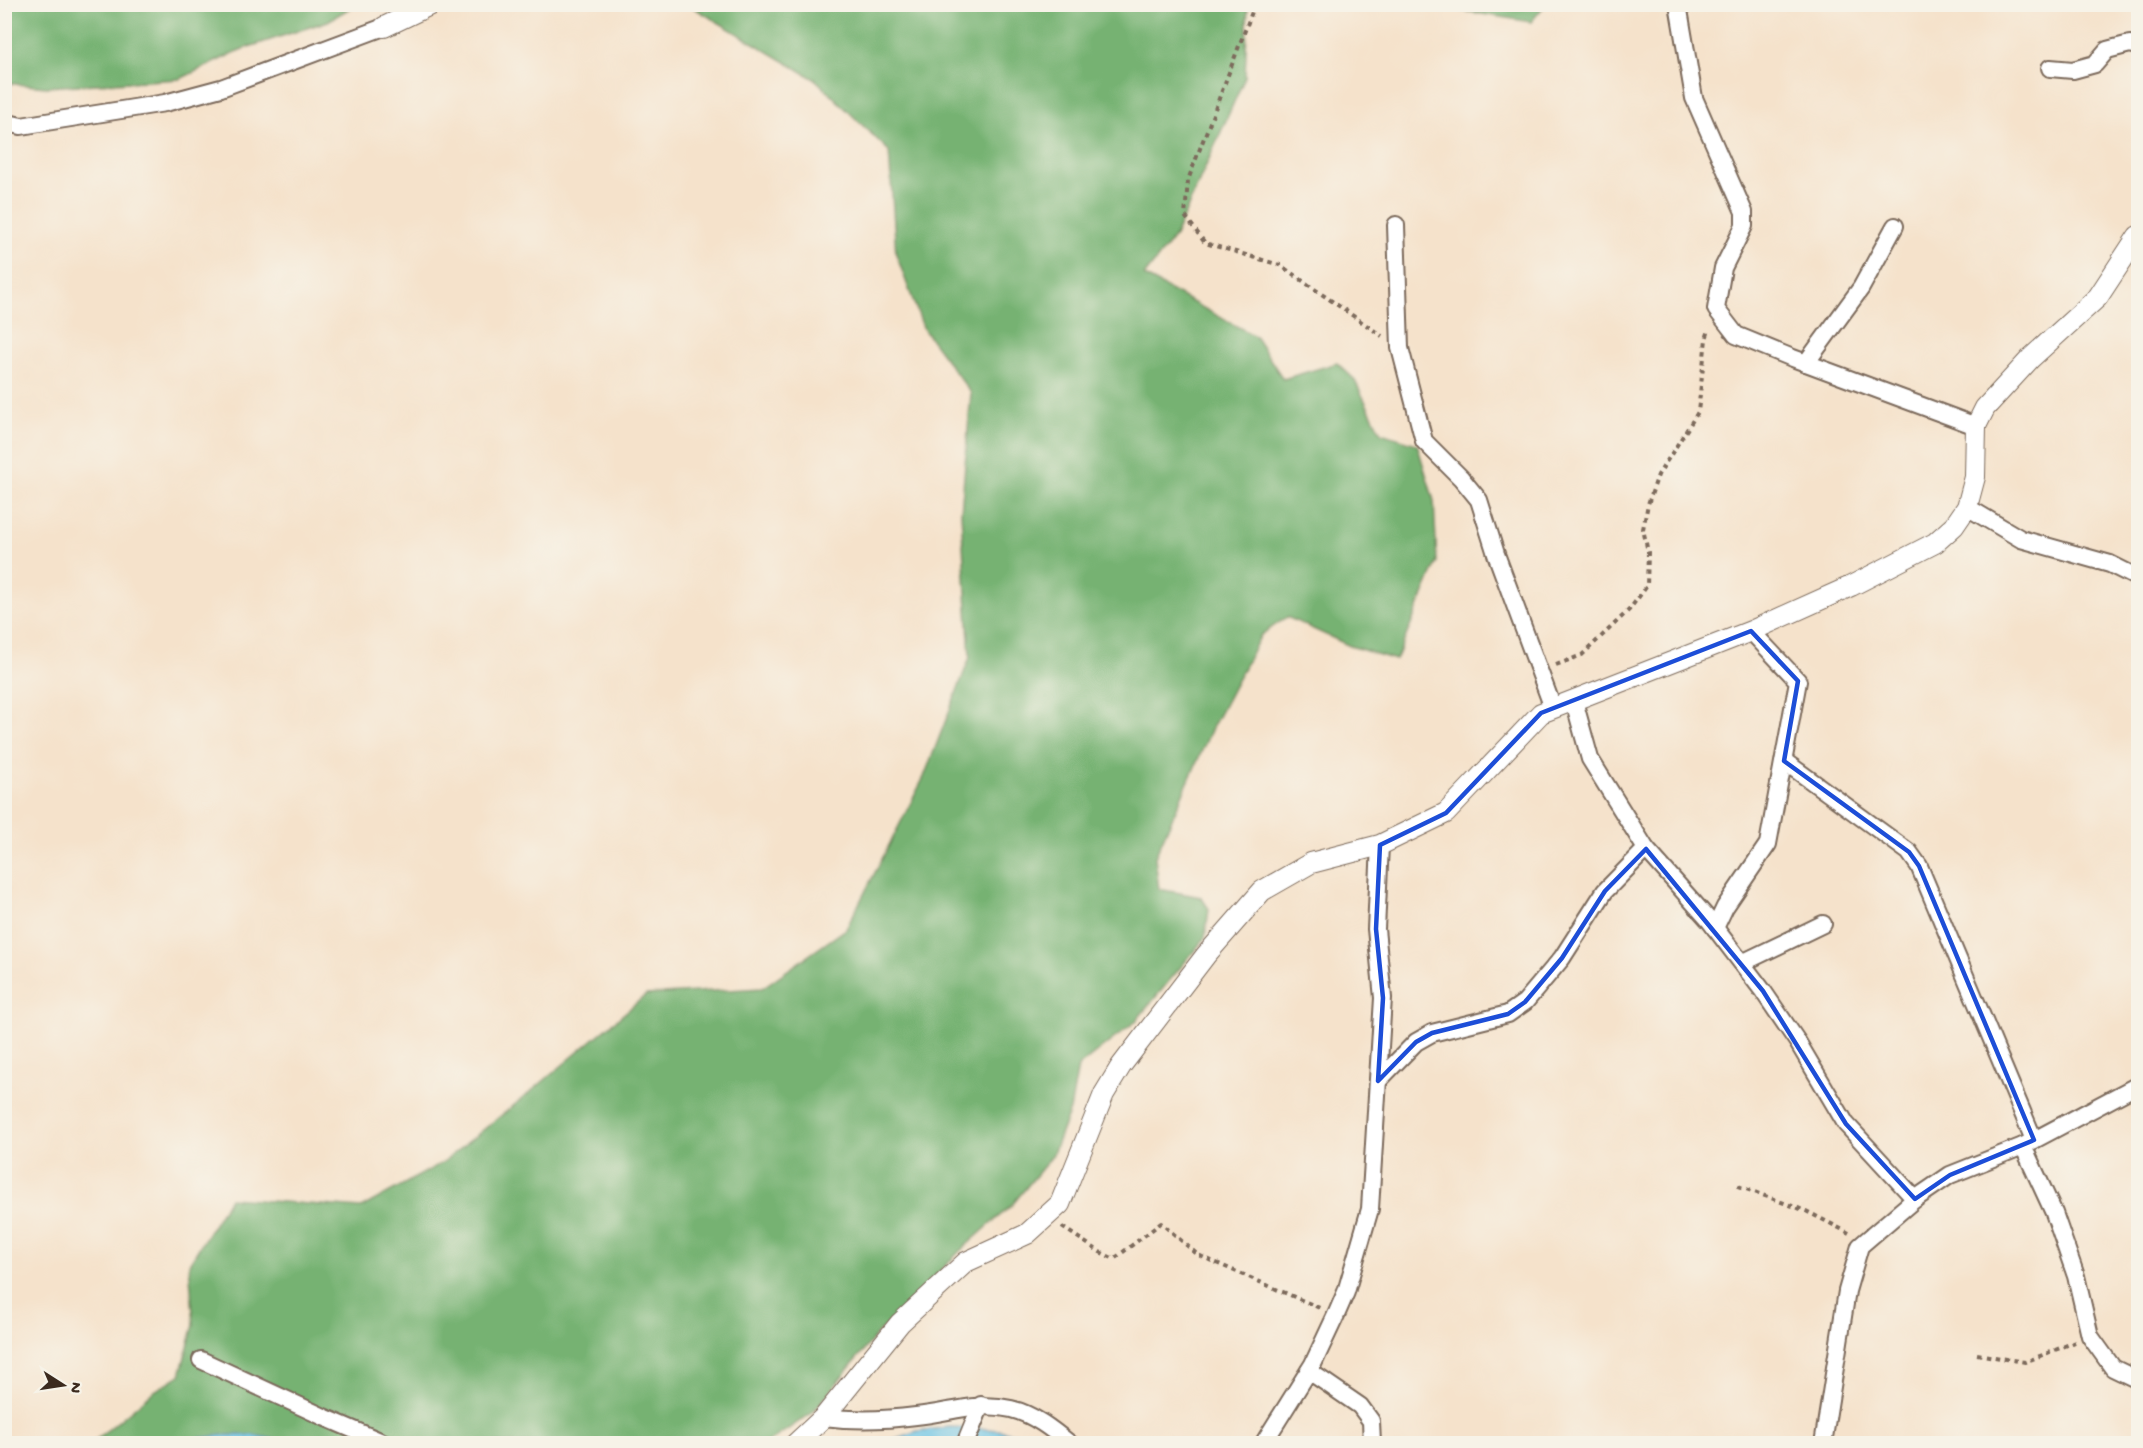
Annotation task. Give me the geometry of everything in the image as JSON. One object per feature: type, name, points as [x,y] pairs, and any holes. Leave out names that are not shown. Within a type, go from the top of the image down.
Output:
[{"type":"street","points":[[4,122],[21,126],[165,103],[221,88],[384,27],[432,4]]},
{"type":"street","points":[[1678,4],[1694,98],[1744,212],[1744,226],[1723,268],[1716,309],[1736,334],[1806,363],[1976,426]]},
{"type":"street","points":[[2050,68],[2073,70],[2095,64],[2107,50],[2130,44],[2139,46]]},
{"type":"street","points":[[1396,225],[1400,348],[1424,441],[1461,478],[1479,500],[1496,554],[1553,708]]},
{"type":"street","points":[[1806,363],[1861,288],[1895,226]]},
{"type":"street","points":[[795,1443],[824,1417],[900,1323],[966,1262],[1027,1234],[1060,1204],[1104,1094],[1121,1066],[1206,955],[1262,891],[1311,863],[1380,845],[1446,813],[1541,713],[1751,631],[1851,586],[1935,543],[1954,526],[1968,507],[1975,477],[1976,426],[1986,408],[2031,358],[2098,297],[2139,236]]},
{"type":"street","points":[[1968,507],[2021,539],[2110,564],[2139,578]]},
{"type":"street","points":[[1715,928],[1725,907],[1768,844],[1798,681],[1751,631]]},
{"type":"street","points":[[1574,701],[1590,759],[1646,849],[1715,928],[1742,963],[1797,1041],[1846,1124],[1915,1199]]},
{"type":"street","points":[[1784,761],[1909,852],[1919,866],[2028,1143],[2073,1265],[2090,1336],[2113,1368],[2139,1380]]},
{"type":"street","points":[[1263,1443],[1309,1371],[1336,1315],[1346,1292],[1370,1209],[1383,998],[1376,929],[1380,845]]},
{"type":"street","points":[[1378,1082],[1416,1042],[1424,1037],[1508,1014],[1525,1002],[1562,958],[1605,891],[1646,849]]},
{"type":"street","points":[[1742,963],[1823,924]]},
{"type":"street","points":[[1823,1443],[1847,1291],[1860,1246],[1915,1199],[1950,1175],[2028,1143],[2139,1085]]},
{"type":"street","points":[[201,1359],[326,1418],[387,1443]]},
{"type":"street","points":[[1309,1371],[1360,1406],[1371,1421],[1372,1443]]},
{"type":"street","points":[[824,1417],[854,1421],[917,1416],[981,1405],[1013,1410],[1048,1426],[1070,1443]]},
{"type":"street","points":[[965,1443],[981,1405]]},
{"type":"path","points":[[1255,4],[1188,180],[1185,216],[1205,243],[1280,265],[1400,348]]},
{"type":"path","points":[[1540,671],[1582,655],[1629,610],[1647,586],[1648,552],[1643,529],[1648,504],[1658,476],[1698,412],[1706,339],[1716,309]]},
{"type":"path","points":[[1738,1186],[1806,1211],[1865,1242]]},
{"type":"path","points":[[1048,1217],[1114,1259],[1161,1223],[1198,1255],[1336,1315]]},
{"type":"path","points":[[1977,1354],[2025,1362],[2090,1336]]},
{"type":"highlighted area","points":[[1751,631],[1798,681],[1784,761],[1909,852],[1919,866],[2034,1140],[1950,1175],[1915,1199],[1846,1124],[1763,991],[1646,849],[1605,891],[1562,958],[1525,1002],[1508,1014],[1432,1033],[1416,1042],[1378,1081],[1383,998],[1376,929],[1380,845],[1446,813],[1541,713]]},
{"type":"green space","points":[[5,4],[355,5],[328,21],[240,50],[180,79],[46,87],[5,83]]},
{"type":"green space","points":[[1545,4],[1531,22],[1427,5]]},
{"type":"green space","points":[[689,5],[1248,5],[1245,77],[1175,236],[1144,276],[1255,336],[1283,379],[1337,363],[1354,379],[1381,433],[1417,444],[1434,501],[1437,562],[1396,660],[1350,646],[1287,617],[1261,635],[1212,728],[1155,857],[1159,889],[1201,897],[1209,909],[1205,938],[1135,1022],[1078,1067],[1070,1110],[1052,1156],[1012,1205],[960,1251],[879,1332],[812,1413],[767,1443],[91,1444],[153,1392],[180,1375],[194,1325],[189,1264],[230,1198],[361,1208],[442,1163],[646,995],[762,988],[846,929],[924,777],[970,657],[961,513],[971,393],[924,330],[896,254],[889,151],[816,80]]},
{"type":"water","points":[[950,1427],[1007,1432],[1040,1443],[985,1441],[957,1444],[880,1444],[917,1431]]},
{"type":"water","points":[[222,1435],[253,1435],[296,1443],[159,1443]]}]
